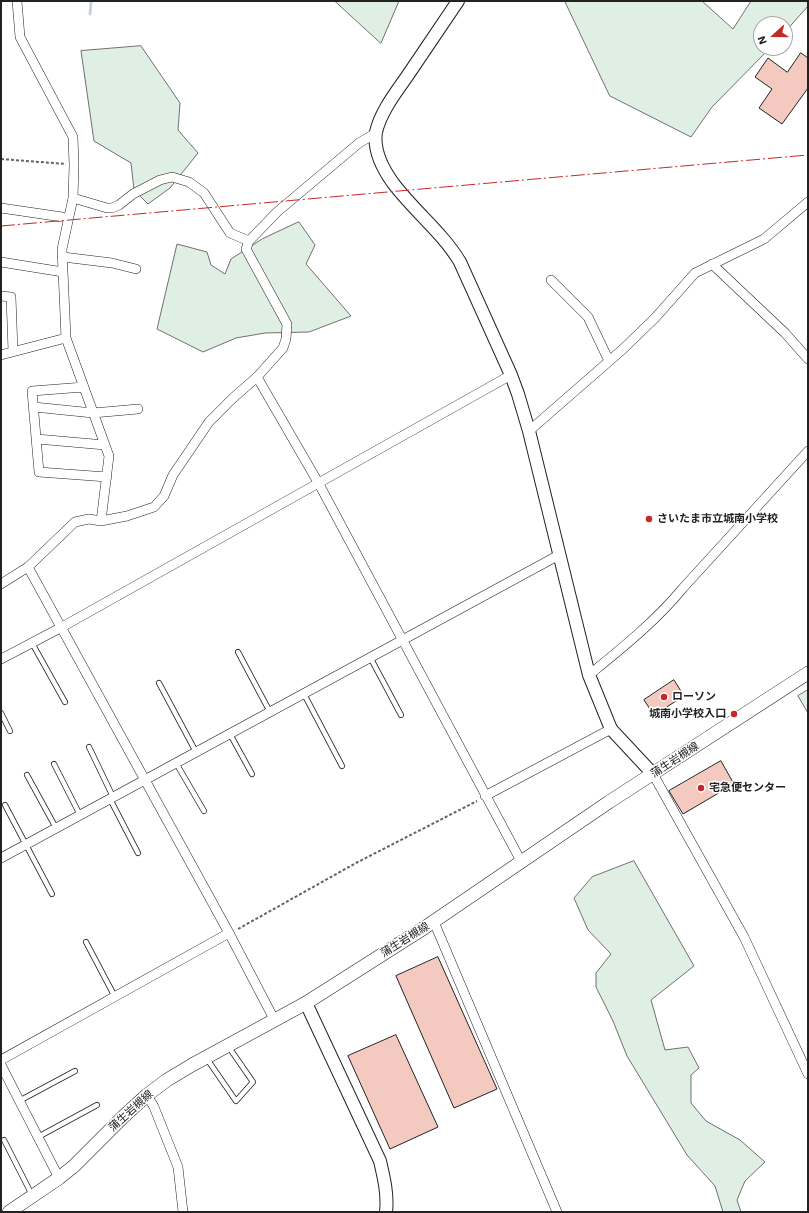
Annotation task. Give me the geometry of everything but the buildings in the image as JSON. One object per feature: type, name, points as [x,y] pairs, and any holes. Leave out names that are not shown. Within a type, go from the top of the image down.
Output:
[{"type":"main road","name":"蒲生岩槻線","points":[[9,1212],[74,1166],[123,1117],[147,1095],[167,1080],[206,1057],[306,1003],[434,922],[609,802],[808,673]]},
{"type":"street","points":[[18,1],[20,37],[73,136],[73,198],[62,249],[66,338],[109,456],[101,521]]},
{"type":"street","points":[[458,1],[391,99],[381,117],[376,133],[376,148],[381,164],[394,183],[454,252],[468,277],[511,375],[528,431],[589,675],[611,729],[653,774],[744,937],[808,1074]]},
{"type":"street","points":[[1,584],[28,567],[75,522],[89,518],[101,521],[127,516],[154,507],[164,496],[173,474],[209,422],[257,377],[283,348],[286,339],[287,324],[246,249],[249,241],[277,212],[359,143],[376,133]]},
{"type":"street","points":[[73,198],[107,208],[112,208],[119,205],[133,194],[160,180],[172,177],[189,182],[204,193],[230,233],[249,241]]},
{"type":"street","points":[[528,431],[609,361],[655,318],[695,273],[764,239],[808,202]]},
{"type":"street","points":[[1,208],[69,218]]},
{"type":"street","points":[[63,257],[112,263],[136,268]]},
{"type":"street","points":[[1,262],[63,272]]},
{"type":"street","points":[[712,264],[785,333],[808,359]]},
{"type":"street","points":[[552,280],[588,317],[609,361]]},
{"type":"street","points":[[1,296],[11,297],[13,351]]},
{"type":"street","points":[[1,354],[66,338]]},
{"type":"street","points":[[1,659],[62,627],[319,484],[511,375]]},
{"type":"street","points":[[257,377],[319,484],[522,863]]},
{"type":"street","points":[[84,387],[32,391],[40,472],[107,477]]},
{"type":"street","points":[[34,407],[93,413],[138,409]]},
{"type":"street","points":[[37,439],[105,445]]},
{"type":"street","points":[[589,675],[669,605],[682,588],[808,450]]},
{"type":"street","points":[[1,858],[559,555]]},
{"type":"street","points":[[28,567],[230,933],[274,1021]]},
{"type":"street","points":[[486,796],[611,729]]},
{"type":"street","points":[[434,922],[557,1212]]},
{"type":"street","points":[[1,1060],[230,933]]},
{"type":"street","points":[[306,1003],[380,1162],[385,1181],[387,1205],[386,1212]]},
{"type":"street","points":[[1,1065],[59,1178]]},
{"type":"street","points":[[147,1095],[154,1107],[178,1167],[183,1212]]},
{"type":"lane","points":[[32,643],[65,702]]},
{"type":"lane","points":[[238,652],[270,712]]},
{"type":"lane","points":[[370,657],[401,715]]},
{"type":"lane","points":[[159,683],[196,752]]},
{"type":"lane","points":[[304,694],[342,766]]},
{"type":"lane","points":[[1,713],[10,731]]},
{"type":"lane","points":[[230,734],[252,774]]},
{"type":"lane","points":[[89,747],[138,853]]},
{"type":"lane","points":[[176,763],[204,811]]},
{"type":"lane","points":[[54,764],[80,815]]},
{"type":"lane","points":[[27,775],[56,828]]},
{"type":"lane","points":[[4,805],[52,894]]},
{"type":"lane","points":[[86,942],[115,997]]},
{"type":"lane","points":[[206,1057],[236,1101],[253,1082],[228,1046]]},
{"type":"lane","points":[[19,1101],[75,1071]]},
{"type":"lane","points":[[38,1137],[97,1105]]},
{"type":"lane","points":[[4,1140],[33,1196]]},
{"type":"path","points":[[1,159],[74,165]]},
{"type":"path","points":[[230,933],[356,863],[486,796]]},
{"type":"green space","points":[[335,1],[399,1],[381,43]]},
{"type":"green space","points":[[565,1],[702,1],[733,29],[751,1],[808,1],[808,6],[793,23],[793,16],[753,16],[753,56],[762,56],[712,107],[691,137],[610,96]]},
{"type":"green space","points":[[141,46],[180,103],[178,130],[198,153],[170,188],[148,204],[134,190],[131,163],[94,141],[81,51]]},
{"type":"green space","points":[[299,222],[315,245],[306,264],[351,316],[309,332],[265,333],[236,338],[203,352],[157,329],[177,244],[207,252],[211,265],[225,274],[231,259],[262,239]]},
{"type":"green space","points":[[808,690],[808,713],[798,696]]},
{"type":"green space","points":[[634,861],[694,966],[651,1000],[665,1050],[688,1047],[699,1068],[691,1075],[691,1103],[706,1121],[740,1140],[765,1162],[745,1181],[737,1200],[741,1212],[723,1212],[715,1186],[687,1155],[627,1056],[613,1021],[596,987],[596,973],[611,954],[588,930],[574,898],[592,877]]},
{"type":"waterway","points":[[90,14],[91,1]]},
{"type":"power","points":[[1,226],[808,155]]},
{"type":"place","name":"さいたま市立城南小学校","points":[[649,519]]},
{"type":"place","name":"ローソン","points":[[664,697]]},
{"type":"place","name":"城南小学校入口","points":[[734,714]]},
{"type":"place","name":"宅急便センター","points":[[701,788]]}]
